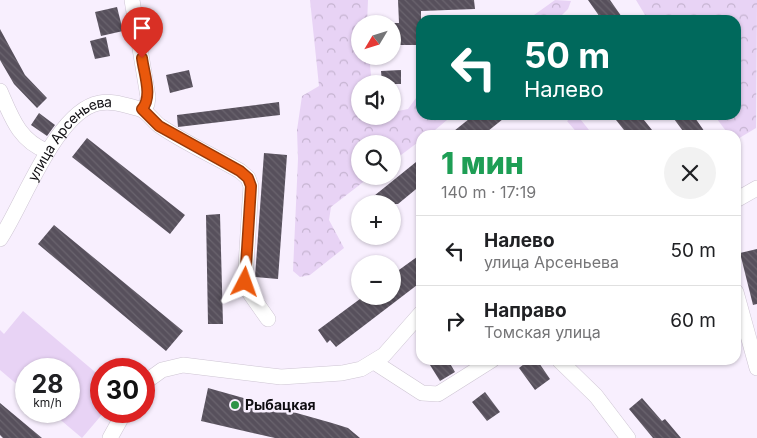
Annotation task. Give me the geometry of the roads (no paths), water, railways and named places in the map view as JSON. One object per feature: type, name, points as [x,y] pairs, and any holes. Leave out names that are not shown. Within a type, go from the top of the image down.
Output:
[{"type":"street","points":[[132,0],[148,97],[147,104],[142,109]]},
{"type":"street","points":[[0,91],[22,136],[30,144],[47,151]]},
{"type":"street","name":"улица Арсеньева","points":[[0,239],[15,215],[47,151],[75,117],[91,105],[106,102],[142,109],[159,126],[240,171],[248,178],[251,186],[245,282],[249,292],[268,319]]},
{"type":"street","points":[[741,197],[757,188]]},
{"type":"street","points":[[741,310],[757,368]]},
{"type":"street","points":[[155,375],[162,370],[183,365],[281,377],[342,373],[361,369],[384,355],[416,320]]},
{"type":"street","points":[[374,362],[422,393],[438,394],[484,365]]},
{"type":"street","points":[[564,365],[596,396],[628,438]]},
{"type":"street","points":[[110,438],[118,423]]},
{"type":"place","name":"Рыбацкая","points":[[235,405]]}]
